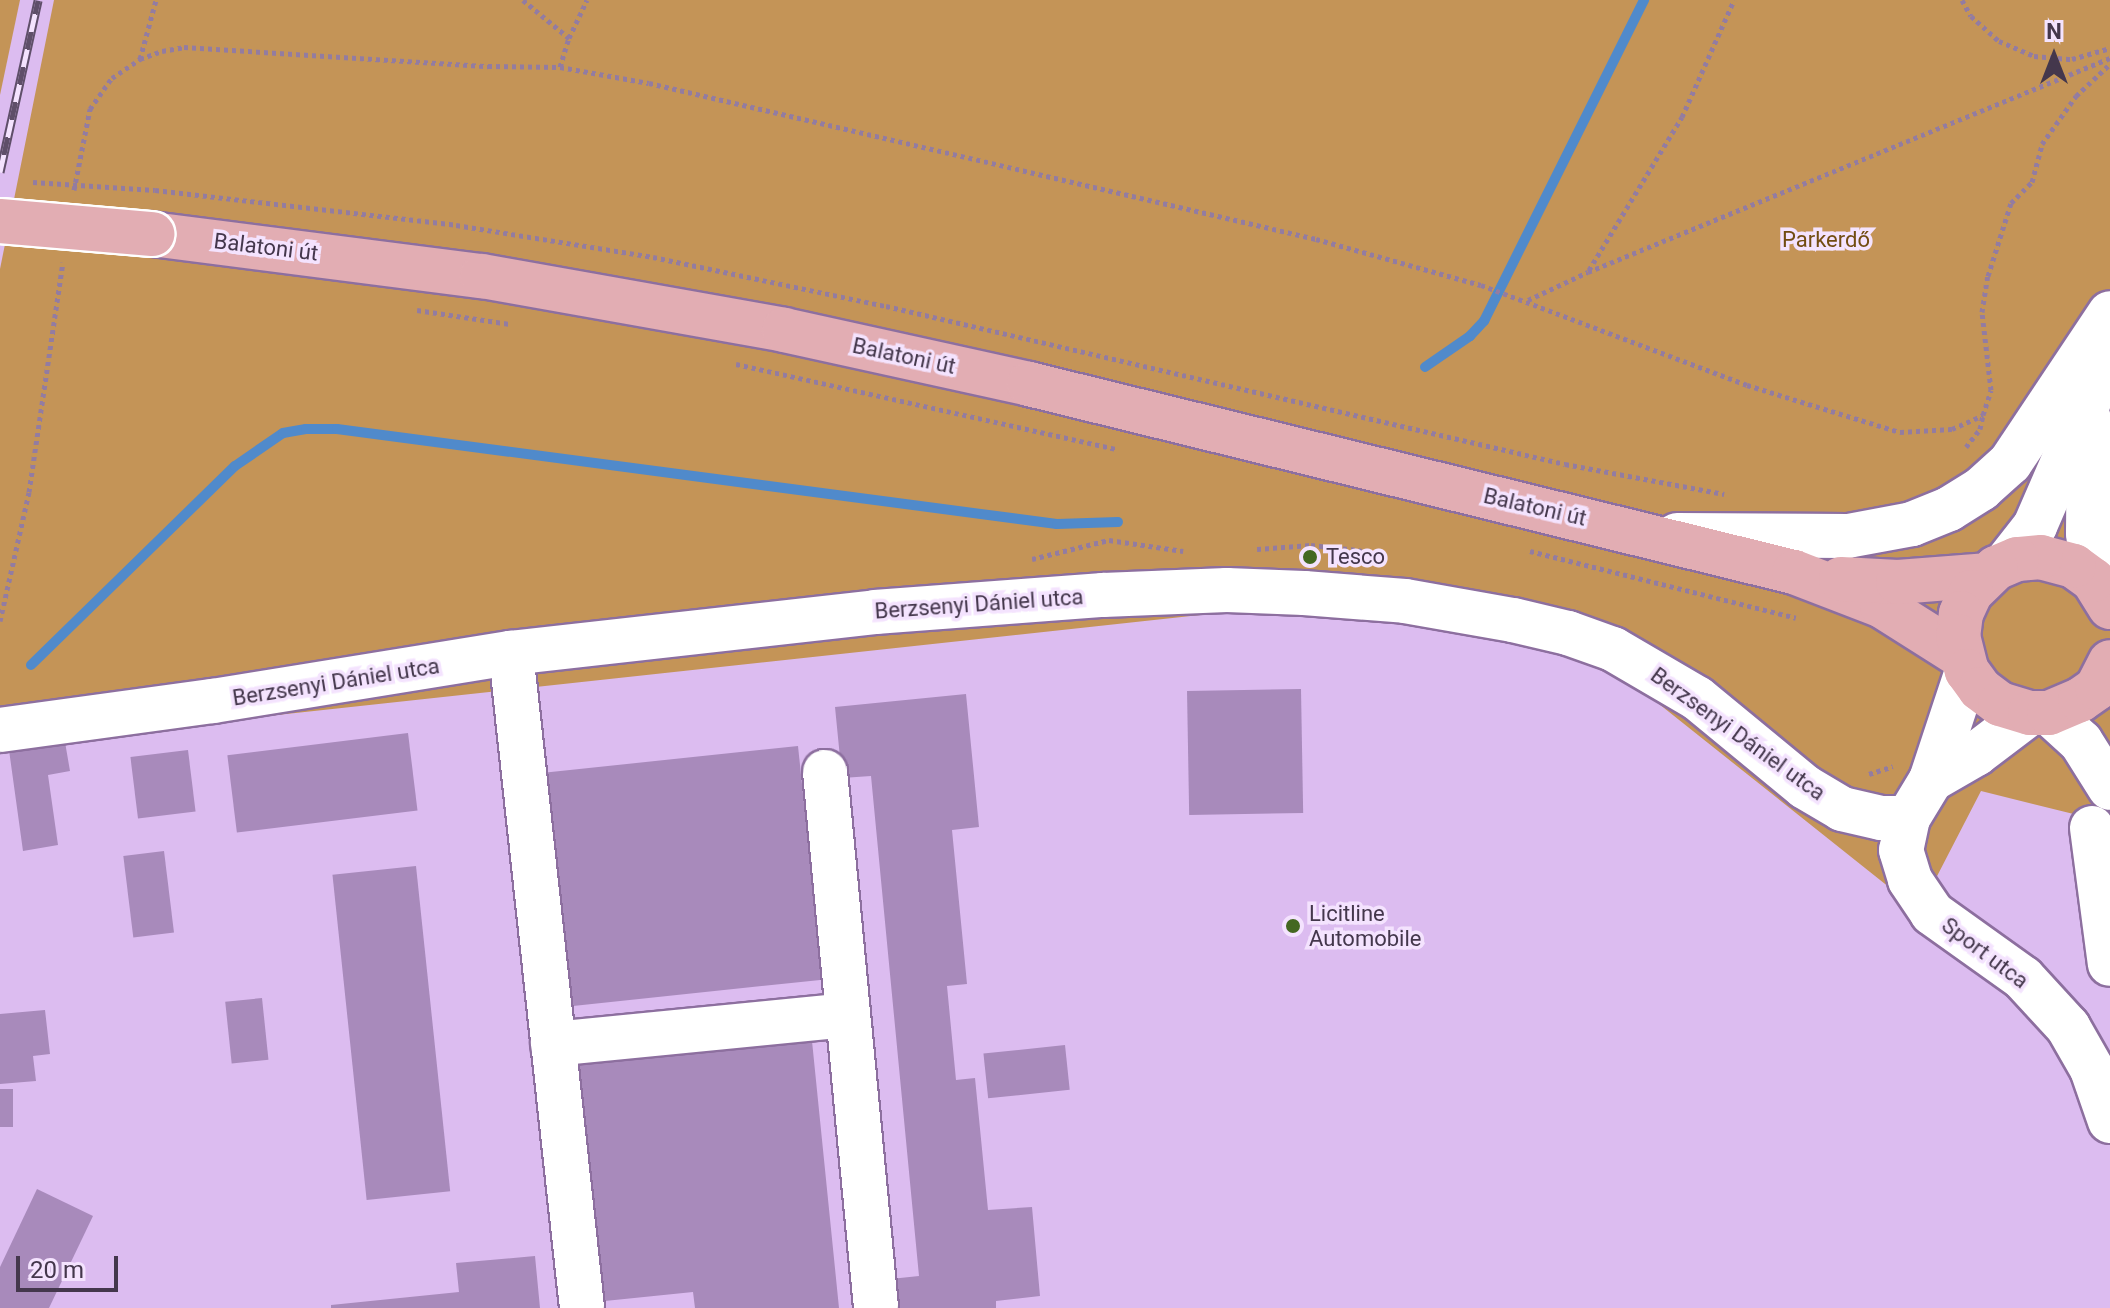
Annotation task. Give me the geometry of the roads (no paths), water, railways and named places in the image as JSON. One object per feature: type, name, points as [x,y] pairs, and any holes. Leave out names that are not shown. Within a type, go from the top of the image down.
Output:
[{"type":"main road","name":"Balatoni út","points":[[0,221],[152,234],[482,276],[784,330],[1029,384],[1794,572],[1854,581],[1898,582],[1996,569],[2029,557],[2052,558],[2074,566],[2101,594]]},
{"type":"main road","points":[[1964,663],[1958,636],[1961,613],[1971,592],[1996,569]]},
{"type":"main road","name":"Balatoni út","points":[[1794,572],[1882,606],[1964,663],[1989,697],[2010,708],[2040,713]]},
{"type":"main road","points":[[2040,713],[2080,700],[2106,679]]},
{"type":"street","points":[[1652,535],[1848,536],[1912,524],[1949,509],[1981,489],[2010,463],[2110,315]]},
{"type":"street","points":[[2101,594],[2088,533],[2098,388],[2110,315]]},
{"type":"street","points":[[1996,569],[2035,526],[2098,388]]},
{"type":"street","name":"Berzsenyi Dániel utca","points":[[0,730],[213,701],[511,653],[875,612],[1103,595],[1227,590],[1405,601],[1568,633],[1613,649],[1697,698],[1805,787],[1842,809],[1881,818],[1908,818]]},
{"type":"street","points":[[511,653],[582,1308]]},
{"type":"street","name":"Sport utca","points":[[1964,663],[1931,780],[1908,818],[1901,850],[1910,880],[1932,913],[2023,978],[2068,1027],[2092,1069],[2110,1121]]},
{"type":"street","points":[[1931,780],[2040,713],[2081,742],[2110,788]]},
{"type":"street","points":[[825,772],[876,1308]]},
{"type":"street","points":[[2092,828],[2110,964]]},
{"type":"street","points":[[553,1044],[848,1015]]},
{"type":"waterway","points":[[1425,367],[1470,336],[1484,321],[1644,0]]},
{"type":"waterway","points":[[31,665],[235,466],[283,433],[306,429],[337,429],[1057,524],[1118,522]]},
{"type":"railway","points":[[0,172],[38,0]]},
{"type":"place","name":"Tesco","points":[[1310,557]]},
{"type":"place","name":"Licitline Automobile","points":[[1293,926]]},
{"type":"park label","name":"Parkerdő","points":[[1826,240]]}]
